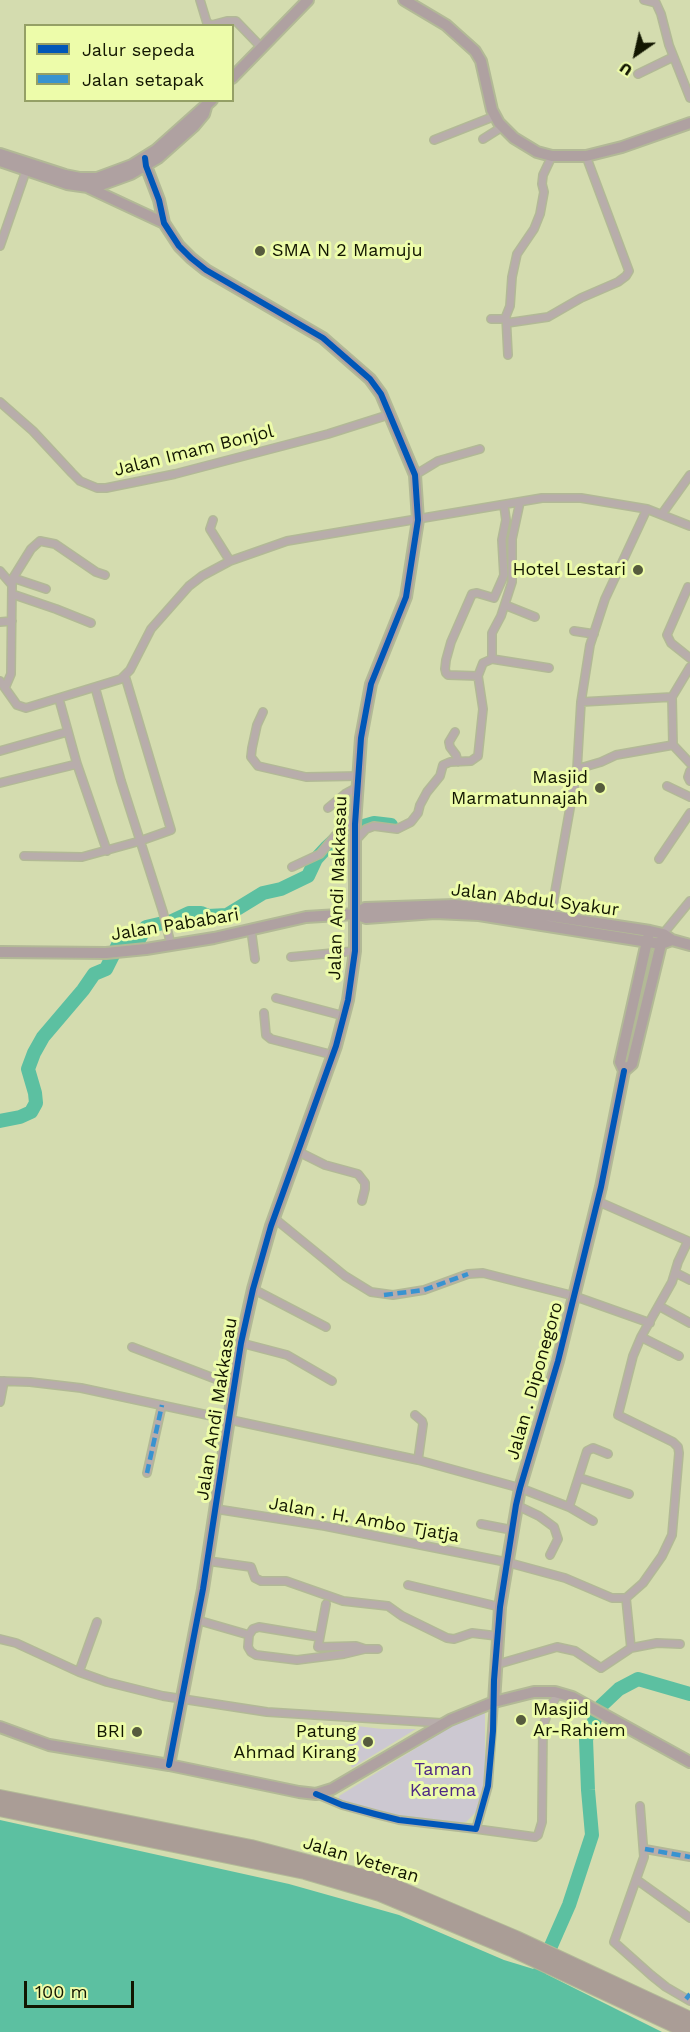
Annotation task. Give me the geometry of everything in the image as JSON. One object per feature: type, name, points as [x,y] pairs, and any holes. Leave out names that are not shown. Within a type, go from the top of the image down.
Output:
[{"type":"highway","name":"Jalan Veteran","points":[[0,1797],[251,1847],[384,1882],[594,1981],[688,2032]]},
{"type":"highway","name":"Jalan Veteran","points":[[0,1809],[305,1872],[381,1894],[513,1943]]},
{"type":"highway","name":"Jalan Veteran","points":[[594,1981],[690,2019]]},
{"type":"street","points":[[200,0],[207,23],[210,24]]},
{"type":"street","points":[[234,76],[308,0]]},
{"type":"street","points":[[404,0],[446,25],[475,51],[486,77],[495,116],[502,127],[525,145],[552,156],[586,156],[622,147],[690,123]]},
{"type":"street","points":[[644,0],[656,3],[673,57],[690,98]]},
{"type":"street","points":[[216,24],[236,21],[262,48]]},
{"type":"street","points":[[638,74],[673,57]]},
{"type":"street","points":[[88,188],[106,183],[145,162],[185,135],[200,119],[209,103]]},
{"type":"street","points":[[434,140],[495,116]]},
{"type":"street","points":[[483,139],[502,127]]},
{"type":"street","points":[[0,154],[67,184],[88,188],[164,222]]},
{"type":"street","points":[[508,355],[507,321],[517,254],[534,229],[540,214],[544,192],[543,175],[552,156]]},
{"type":"street","points":[[491,319],[507,321],[548,316],[618,282],[629,271],[586,156]]},
{"type":"street","points":[[0,162],[89,178],[145,162]]},
{"type":"street","points":[[145,162],[164,222]]},
{"type":"street","points":[[0,246],[27,166]]},
{"type":"street","name":"Jalan Andi Makkasau","points":[[164,222],[179,246],[206,270],[323,338],[370,379],[381,394],[415,475],[418,520],[406,597],[371,684],[361,738],[355,829],[354,951],[344,1016],[333,1055],[274,1218],[254,1289],[228,1419],[208,1561],[169,1765]]},
{"type":"street","name":"Jalan Imam Bonjol","points":[[0,402],[27,425],[80,481],[98,488],[175,474],[328,434],[388,415]]},
{"type":"street","points":[[415,475],[438,461],[480,449]]},
{"type":"street","points":[[662,514],[690,475]]},
{"type":"street","points":[[0,681],[17,705],[26,708],[114,682],[125,676],[144,640],[163,613],[189,586],[230,561],[287,541],[542,498],[581,498],[647,509],[690,526]]},
{"type":"street","points":[[492,659],[492,633],[501,616],[504,575],[501,547],[512,503]]},
{"type":"street","points":[[501,600],[513,577],[512,503]]},
{"type":"street","points":[[550,921],[577,769],[584,677],[594,634],[605,599],[647,509]]},
{"type":"street","points":[[213,520],[210,529],[230,561]]},
{"type":"street","points":[[5,688],[11,674],[12,581],[31,549],[40,541],[55,544],[96,572],[105,575]]},
{"type":"street","points":[[0,571],[12,581],[46,589]]},
{"type":"street","points":[[688,587],[667,638],[690,658]]},
{"type":"street","points":[[478,676],[448,675],[445,669],[451,642],[472,594],[477,593],[501,600],[535,617]]},
{"type":"street","points":[[12,594],[91,623]]},
{"type":"street","points":[[0,622],[12,621]]},
{"type":"street","points":[[574,632],[594,634]]},
{"type":"street","points":[[292,867],[320,854],[335,836],[355,829],[374,826],[397,829],[411,822],[418,813],[427,792],[440,776],[442,767],[457,759],[471,761],[478,756],[483,709],[478,676],[483,663],[492,659],[549,668]]},
{"type":"street","points":[[690,667],[672,698],[673,745],[690,763]]},
{"type":"street","points":[[24,856],[77,857],[107,851],[170,832],[172,829],[125,676]]},
{"type":"street","points":[[95,687],[171,945]]},
{"type":"street","points":[[581,702],[672,698]]},
{"type":"street","points":[[59,699],[77,764],[107,851]]},
{"type":"street","points":[[263,711],[257,725],[251,757],[258,766],[306,777],[358,782]]},
{"type":"street","points":[[0,751],[67,732]]},
{"type":"street","points":[[455,732],[449,742],[457,759]]},
{"type":"street","points":[[577,769],[616,755],[673,745]]},
{"type":"street","points":[[0,783],[77,764]]},
{"type":"street","points":[[690,771],[688,777],[690,782]]},
{"type":"street","points":[[328,808],[358,782]]},
{"type":"street","points":[[667,786],[690,795]]},
{"type":"street","points":[[659,859],[690,813]]},
{"type":"street","points":[[650,931],[620,1062],[624,1071],[632,1064],[665,940],[690,901]]},
{"type":"street","name":"Jalan Abdul Syakur","points":[[355,914],[366,918],[435,913],[550,921],[650,931],[665,940],[690,945]]},
{"type":"street","name":"Jalan Pababari","points":[[0,952],[106,953],[171,945],[306,917],[355,914]]},
{"type":"street","name":"Jalan Abdul Syakur","points":[[550,921],[647,943],[665,940]]},
{"type":"street","points":[[251,929],[255,958]]},
{"type":"street","points":[[291,957],[354,951]]},
{"type":"street","points":[[276,998],[344,1016]]},
{"type":"street","points":[[264,1013],[266,1035],[271,1039],[333,1055]]},
{"type":"street","name":"Jalan . Diponegoro","points":[[494,1702],[500,1607],[516,1505],[548,1398],[574,1296],[622,1092],[624,1071]]},
{"type":"street","points":[[297,1151],[325,1165],[358,1174],[365,1183],[362,1201]]},
{"type":"street","points":[[597,1201],[689,1239],[678,1262],[676,1273],[659,1306],[647,1321],[633,1356],[618,1415],[673,1442],[678,1447],[679,1453],[672,1535],[662,1556],[643,1584],[626,1598],[631,1648]]},
{"type":"street","points":[[274,1218],[345,1276],[371,1292],[393,1295],[424,1290],[475,1273],[574,1296],[647,1321]]},
{"type":"street","points":[[676,1273],[690,1280]]},
{"type":"street","points":[[254,1289],[326,1327]]},
{"type":"street","points":[[659,1306],[690,1323]]},
{"type":"street","points":[[641,1337],[679,1356]]},
{"type":"street","points":[[242,1342],[287,1355],[332,1381]]},
{"type":"street","points":[[132,1347],[234,1386]]},
{"type":"street","points":[[0,1402],[2,1381],[81,1388],[418,1461],[520,1488],[569,1507],[593,1521]]},
{"type":"street","points":[[147,1473],[162,1405]]},
{"type":"street","points":[[415,1414],[423,1424],[418,1461]]},
{"type":"street","points":[[569,1507],[589,1448],[608,1454]]},
{"type":"street","points":[[580,1478],[629,1494]]},
{"type":"street","points":[[516,1505],[539,1516],[554,1527],[558,1539],[550,1555]]},
{"type":"street","name":"Jalan . H. Ambo Tjatja","points":[[216,1509],[325,1526],[506,1562],[565,1578],[605,1596],[626,1598]]},
{"type":"street","points":[[481,1524],[512,1530]]},
{"type":"street","points":[[208,1561],[250,1567],[255,1578],[261,1581],[286,1581],[343,1601],[388,1606],[405,1618],[447,1638],[454,1639],[472,1633],[497,1636]]},
{"type":"street","points":[[408,1585],[500,1607]]},
{"type":"street","points":[[319,1656],[319,1637],[327,1604]]},
{"type":"street","points":[[197,1620],[249,1635]]},
{"type":"street","points":[[79,1672],[97,1622]]},
{"type":"street","points":[[319,1637],[259,1627],[253,1629],[249,1635],[248,1647],[256,1655],[297,1660],[378,1648]]},
{"type":"street","points":[[0,1639],[16,1643],[79,1672],[107,1682],[182,1699],[267,1712],[445,1723]]},
{"type":"street","points":[[495,1665],[557,1647],[575,1651],[601,1668],[631,1648],[657,1643],[680,1644]]},
{"type":"street","points":[[318,1647],[356,1646],[366,1649]]},
{"type":"street","points":[[316,1794],[332,1789],[445,1723],[494,1702],[534,1692],[559,1693],[572,1697],[690,1762]]},
{"type":"street","points":[[0,1727],[49,1746],[169,1765],[316,1794],[383,1816],[535,1837],[542,1822],[543,1727],[549,1708],[559,1693]]},
{"type":"street","points":[[476,1828],[488,1786],[494,1702]]},
{"type":"street","points":[[640,1806],[644,1857],[614,1942],[651,1975],[689,1998]]},
{"type":"street","points":[[645,1849],[690,1857]]},
{"type":"street","points":[[637,1880],[690,1918]]},
{"type":"green space","name":"Taman Karema","points":[[485,1713],[483,1799],[475,1813],[466,1822],[445,1823],[400,1817],[339,1801],[339,1796],[455,1724]]},
{"type":"green space","points":[[348,1725],[382,1729],[416,1729],[352,1768],[349,1758]]},
{"type":"shaded area","points":[[0,1820],[289,1884],[399,1915],[504,1960],[540,1971],[662,2032],[0,2032]]},
{"type":"waterway","points":[[0,1121],[31,1112],[36,1103],[28,1069],[34,1053],[43,1037],[94,974],[106,969],[118,945],[137,943],[146,927],[172,921],[189,913],[201,913],[208,916],[227,915],[263,893],[281,889],[308,876],[316,859],[343,832],[374,823],[391,825]]},
{"type":"waterway","points":[[540,1971],[569,1905],[592,1835],[586,1739],[601,1706],[619,1689],[638,1679],[690,1694]]},
{"type":"marked path","points":[[384,1295],[424,1290],[468,1274]]},
{"type":"marked path","points":[[147,1473],[162,1405]]},
{"type":"marked path","points":[[645,1849],[690,1857]]},
{"type":"marked path","points":[[686,1999],[690,1994]]},
{"type":"cycle path","points":[[145,158],[164,223],[179,246],[191,258],[206,270],[323,338],[370,379],[381,394],[415,475],[418,520],[406,597],[371,684],[361,738],[355,824],[355,951],[348,1000],[336,1046],[271,1226],[253,1289],[241,1343],[203,1589],[169,1765]]},
{"type":"cycle path","points":[[316,1794],[342,1805],[399,1820],[476,1829],[488,1786],[500,1607],[516,1505],[558,1361],[601,1187],[624,1071]]},
{"type":"place","name":"SMA N 2 Mamuju","points":[[260,251]]},
{"type":"place","name":"Hotel Lestari","points":[[638,570]]},
{"type":"place","name":"Masjid Marmatunnajah","points":[[600,788]]},
{"type":"place","name":"Masjid Ar-Rahiem","points":[[521,1720]]},
{"type":"place","name":"BRI","points":[[137,1732]]},
{"type":"place","name":"Patung Ahmad Kirang","points":[[368,1742]]}]
